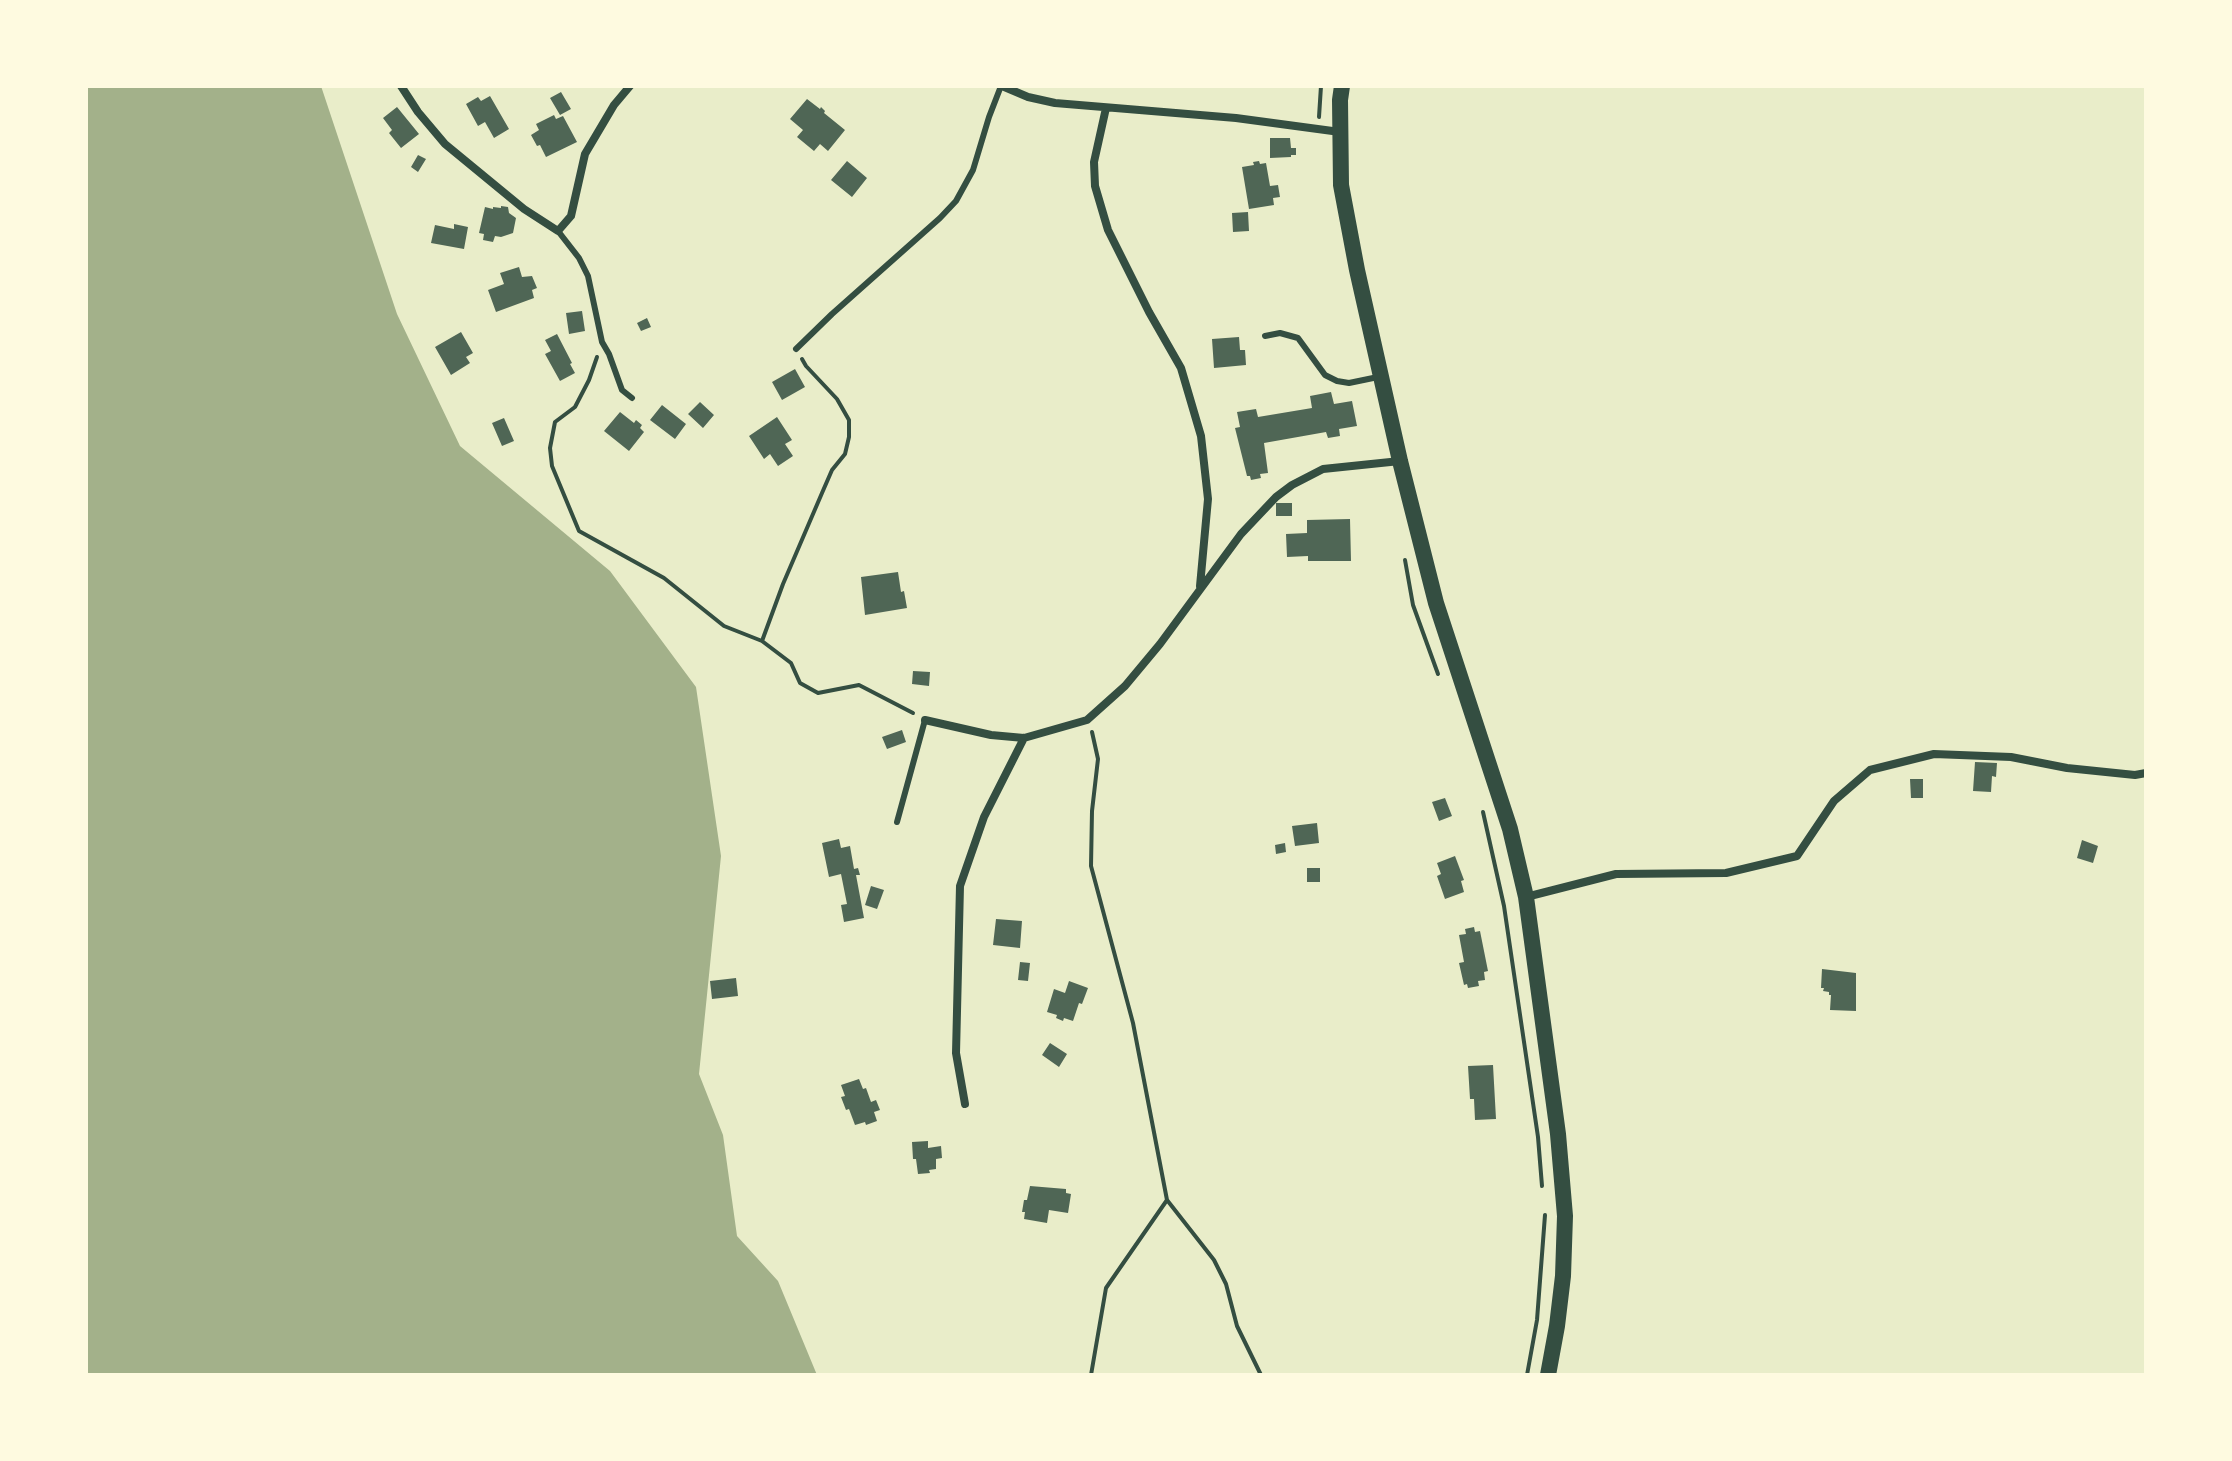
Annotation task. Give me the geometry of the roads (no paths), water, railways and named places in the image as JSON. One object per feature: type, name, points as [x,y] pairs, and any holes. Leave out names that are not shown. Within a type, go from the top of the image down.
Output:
[{"type":"main road","points":[[1342,86],[1341,185],[1400,461],[1436,603],[1510,829],[1526,897],[1558,1134],[1565,1216],[1563,1276],[1548,1375]]},
{"type":"street","points":[[401,86],[445,144],[524,209],[558,231],[571,216],[585,154],[614,105],[630,86]]},
{"type":"street","points":[[1001,86],[1055,103],[1236,118],[1340,132]]},
{"type":"street","points":[[1106,108],[1094,162],[1095,186],[1108,230],[1181,368],[1201,436],[1208,499],[1199,589]]},
{"type":"street","points":[[925,720],[991,735],[1024,738],[1087,720],[1125,686],[1241,534],[1276,497],[1323,469],[1400,461]]},
{"type":"street","points":[[965,1104],[956,1053],[960,886],[984,817],[1024,738]]},
{"type":"street","points":[[1526,897],[1616,874],[1726,873],[1797,856],[1834,801],[1870,770],[1934,754],[2011,757],[2067,768],[2135,775],[2146,773]]},
{"type":"lane","points":[[796,349],[956,201],[973,170],[1001,86]]},
{"type":"lane","points":[[558,231],[579,258],[588,276],[602,342],[622,390],[632,398]]},
{"type":"lane","points":[[1265,336],[1280,333],[1298,338],[1318,368],[1337,381],[1349,383],[1382,376]]},
{"type":"lane","points":[[897,822],[925,720]]}]
